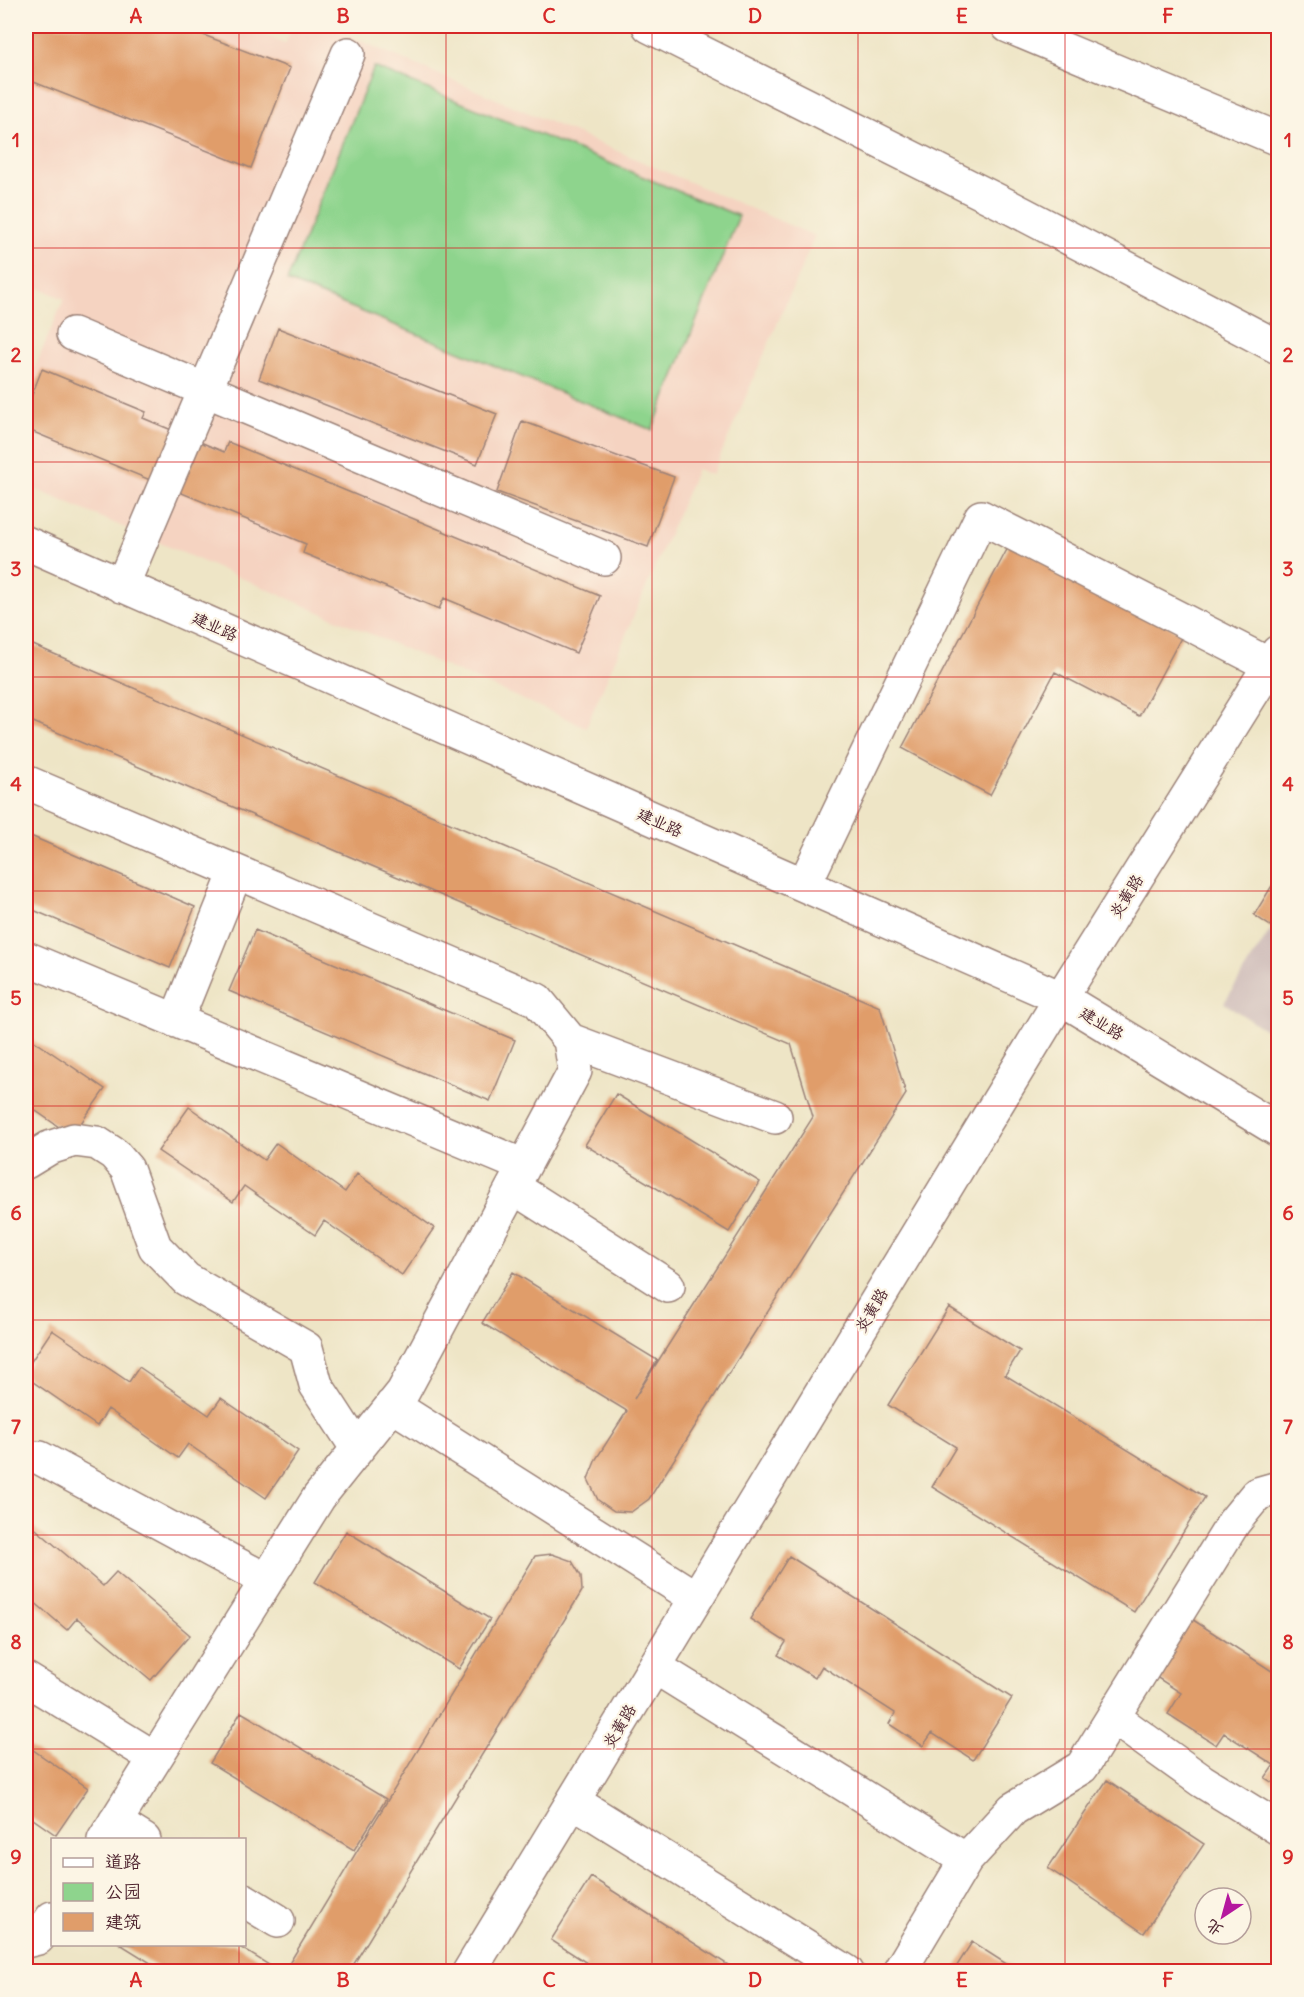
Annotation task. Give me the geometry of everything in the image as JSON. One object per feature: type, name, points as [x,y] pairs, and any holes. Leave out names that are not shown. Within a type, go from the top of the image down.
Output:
[{"type":"street","points":[[649,26],[1006,205],[1278,347]]},
{"type":"street","points":[[1008,26],[1278,139]]},
{"type":"street","points":[[122,586],[348,54]]},
{"type":"street","points":[[73,334],[604,558]]},
{"type":"street","points":[[804,885],[981,517],[1274,658]]},
{"type":"street","name":"建业路","points":[[26,543],[1061,998],[1278,1130]]},
{"type":"street","name":"炎黄路","points":[[469,1971],[1061,998],[1274,658]]},
{"type":"street","points":[[26,782],[537,1000],[570,1040],[775,1117]]},
{"type":"street","points":[[176,1021],[236,872]]},
{"type":"street","points":[[26,958],[176,1021],[518,1177],[668,1286]]},
{"type":"street","points":[[140,1838],[110,1831],[319,1497],[403,1392],[575,1071],[570,1040]]},
{"type":"street","points":[[26,1162],[49,1148],[74,1140],[97,1143],[114,1154],[127,1169],[155,1247],[186,1279],[306,1348],[316,1385],[357,1448]]},
{"type":"street","points":[[392,1406],[696,1598]]},
{"type":"street","points":[[40,1458],[266,1580]]},
{"type":"street","points":[[899,1971],[966,1860],[1013,1809],[1082,1767],[1234,1522],[1257,1494],[1278,1488]]},
{"type":"street","points":[[655,1667],[966,1860]]},
{"type":"street","points":[[26,1679],[155,1758]]},
{"type":"street","points":[[1113,1717],[1202,1781],[1278,1828]]},
{"type":"street","points":[[573,1801],[847,1971]]},
{"type":"street","points":[[246,1901],[278,1921]]},
{"type":"street","points":[[26,1941],[38,1938],[51,1919]]},
{"type":"shaded area","points":[[26,26],[242,26],[285,44],[293,26],[326,26],[815,236],[712,475],[697,469],[586,727],[26,485],[26,388],[64,299],[26,282]]},
{"type":"shaded area","points":[[1278,918],[1278,1038],[1224,1003]]},
{"type":"green space","points":[[374,67],[739,216],[652,430],[287,281]]},
{"type":"building","points":[[26,26],[180,26],[290,68],[251,168],[26,79]]},
{"type":"building","points":[[278,328],[497,414],[477,464],[259,379]]},
{"type":"building","points":[[42,369],[146,412],[143,418],[224,452],[228,442],[600,596],[576,653],[444,598],[439,609],[303,553],[306,544],[26,429],[26,410]]},
{"type":"building","points":[[522,421],[674,477],[648,547],[497,492]]},
{"type":"building","points":[[1011,542],[1183,634],[1139,716],[1055,672],[990,795],[902,748]]},
{"type":"building","points":[[26,642],[880,1007],[906,1094],[649,1499],[631,1512],[614,1511],[598,1500],[588,1479],[596,1459],[627,1411],[482,1323],[513,1272],[657,1360],[634,1399],[813,1117],[791,1044],[26,719]]},
{"type":"building","points":[[26,834],[195,907],[170,968],[26,907]]},
{"type":"building","points":[[1278,876],[1278,931],[1254,915]]},
{"type":"building","points":[[255,930],[515,1040],[490,1101],[229,991]]},
{"type":"building","points":[[27,1036],[105,1089],[72,1136],[26,1104]]},
{"type":"building","points":[[616,1094],[760,1182],[729,1232],[585,1145]]},
{"type":"building","points":[[189,1107],[264,1160],[276,1143],[345,1192],[357,1174],[434,1228],[402,1275],[324,1221],[315,1235],[244,1186],[233,1202],[158,1151]]},
{"type":"building","points":[[949,1307],[1020,1351],[1005,1375],[1205,1497],[1134,1612],[932,1487],[956,1447],[888,1405]]},
{"type":"building","points":[[52,1330],[129,1382],[139,1367],[209,1415],[221,1398],[298,1451],[266,1498],[188,1444],[178,1458],[108,1409],[97,1426],[26,1377],[26,1369]]},
{"type":"building","points":[[31,1525],[103,1586],[116,1572],[190,1635],[151,1680],[77,1618],[67,1630],[26,1595],[26,1531]]},
{"type":"building","points":[[346,1531],[490,1619],[459,1669],[315,1582]]},
{"type":"building","points":[[552,1554],[572,1561],[581,1576],[582,1591],[349,1972],[284,1972],[535,1556]]},
{"type":"building","points":[[789,1556],[1012,1698],[973,1760],[932,1733],[923,1746],[889,1724],[895,1713],[822,1666],[815,1678],[778,1655],[786,1642],[750,1619]]},
{"type":"building","points":[[1184,1614],[1278,1675],[1278,1786],[1265,1778],[1274,1765],[1224,1733],[1216,1745],[1168,1714],[1181,1693],[1147,1671]]},
{"type":"building","points":[[241,1712],[386,1799],[354,1850],[210,1763]]},
{"type":"building","points":[[26,1745],[88,1788],[56,1835],[26,1814]]},
{"type":"building","points":[[1107,1780],[1204,1844],[1144,1933],[1048,1868]]},
{"type":"building","points":[[591,1877],[739,1972],[582,1972],[587,1963],[551,1940]]},
{"type":"building","points":[[972,1942],[1019,1972],[953,1972]]},
{"type":"building","points":[[123,1946],[238,1946],[277,1970],[276,1972],[165,1972]]}]
